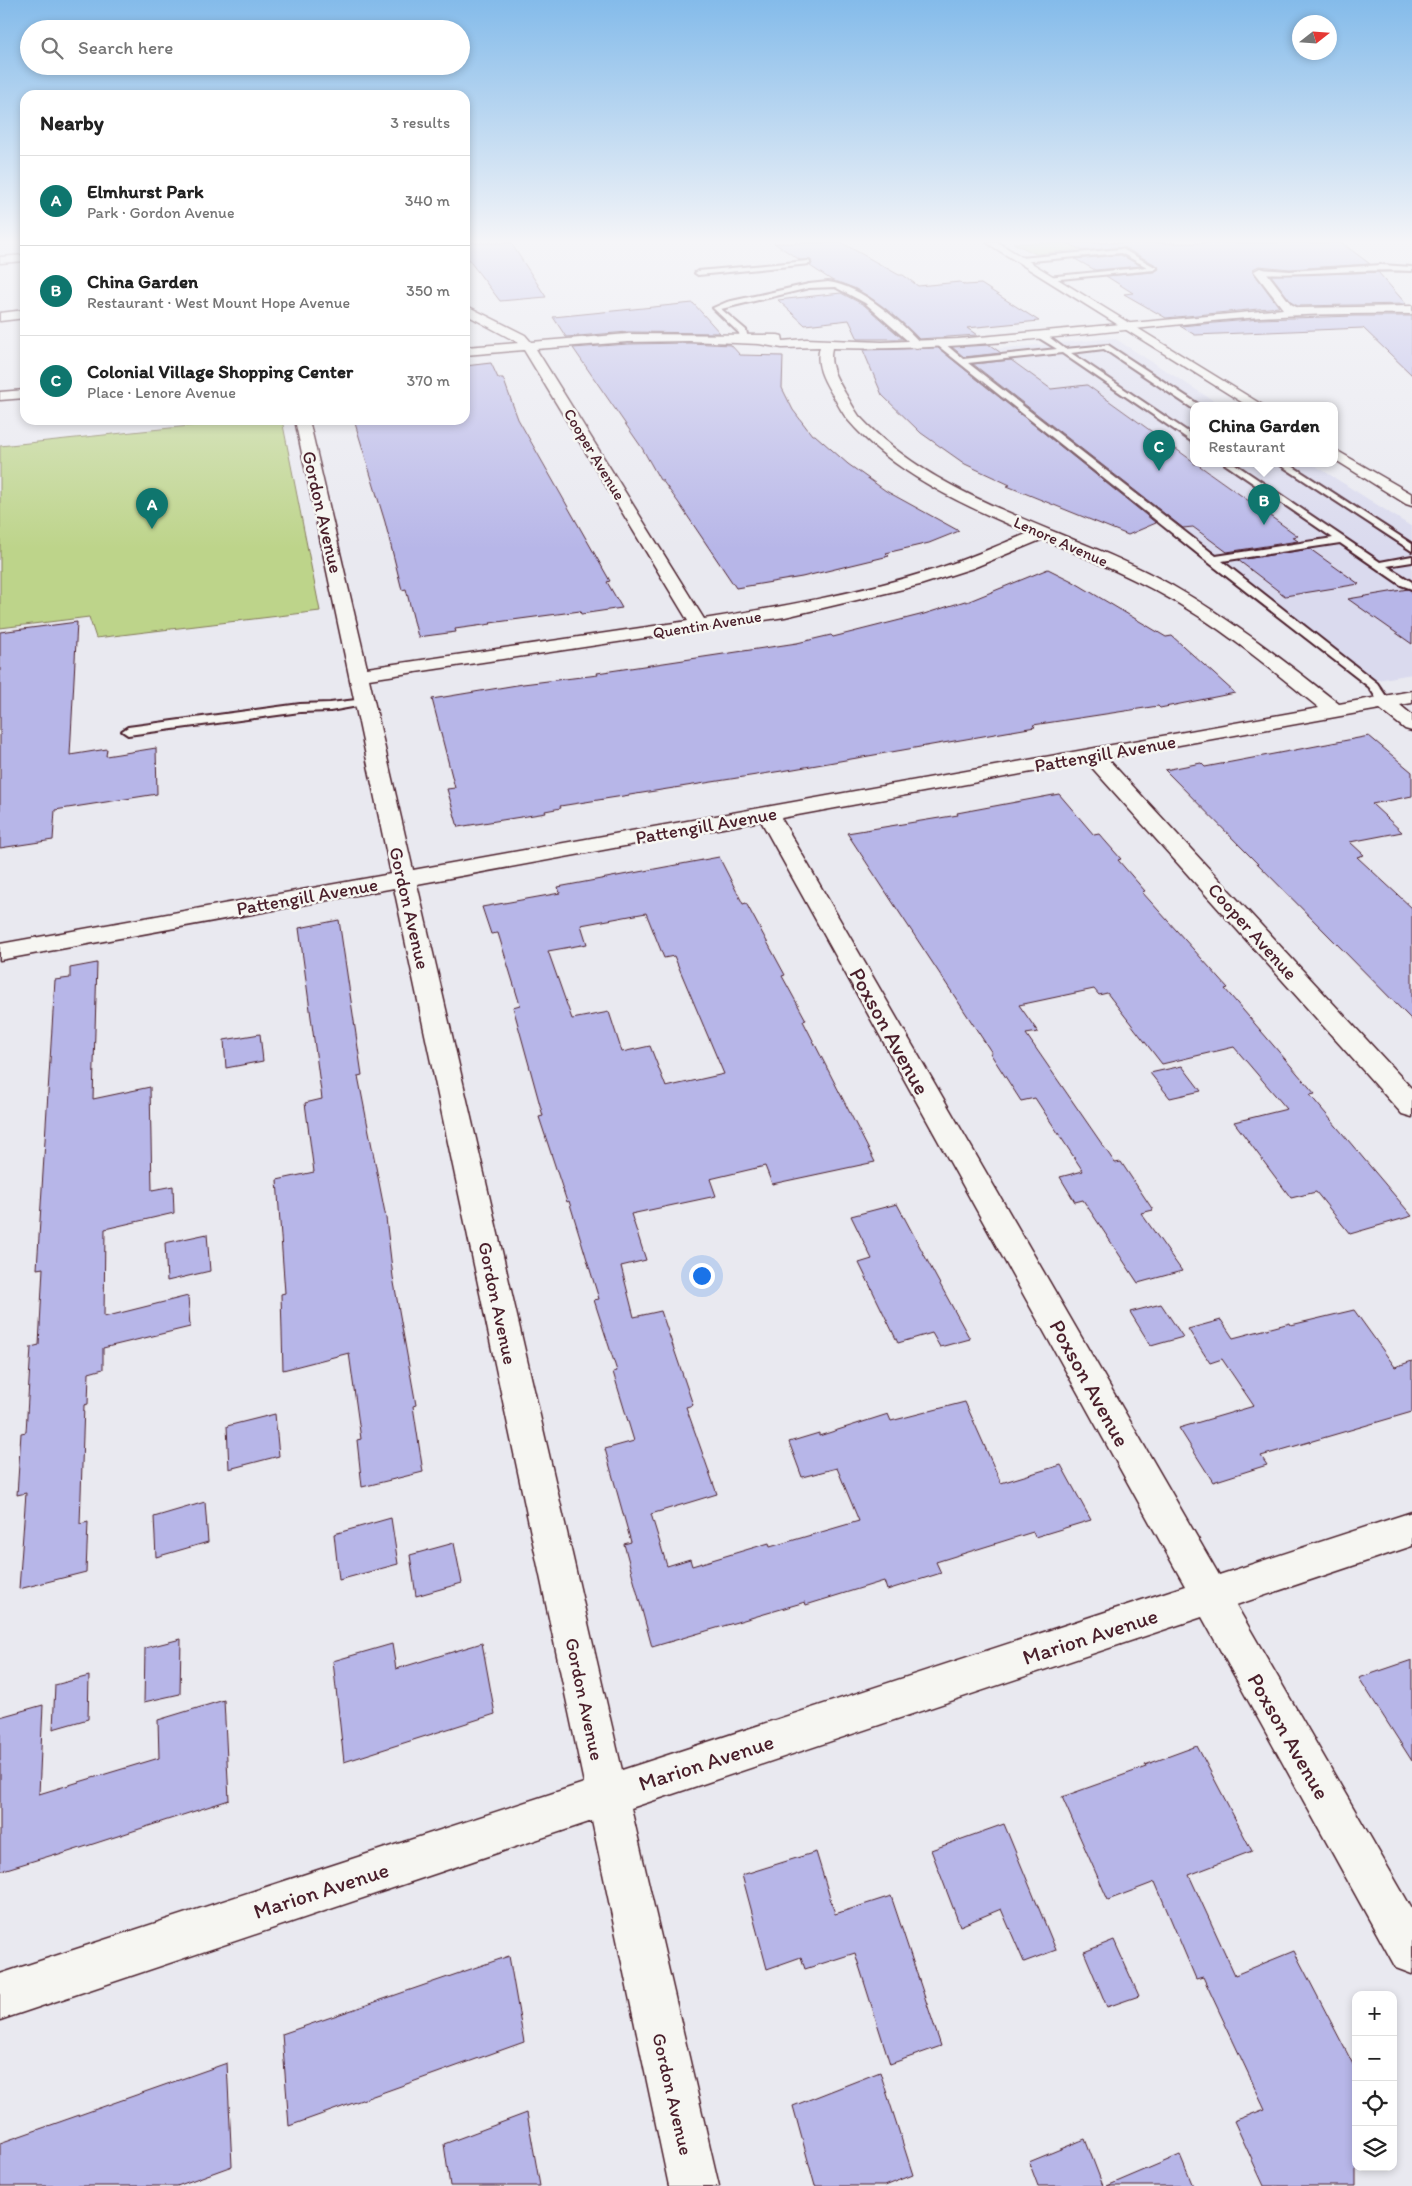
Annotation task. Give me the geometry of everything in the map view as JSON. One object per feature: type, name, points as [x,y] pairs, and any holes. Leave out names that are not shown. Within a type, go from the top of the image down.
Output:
[{"type":"street","points":[[470,351],[527,345]]},
{"type":"street","name":"Cooper Avenue","points":[[527,345],[699,625]]},
{"type":"street","name":"Lenore Avenue","points":[[827,345],[824,352],[827,372],[834,391],[848,411],[892,454],[969,500],[1124,568],[1164,588],[1202,611],[1336,712]]},
{"type":"street","points":[[828,345],[941,345]]},
{"type":"street","points":[[1157,345],[1250,402]]},
{"type":"street","points":[[0,396],[20,394]]},
{"type":"street","name":"Gordon Avenue","points":[[303,425],[694,2186]]},
{"type":"street","points":[[1338,455],[1412,501]]},
{"type":"street","name":"Quentin Avenue","points":[[362,689],[699,625],[785,612],[866,594],[958,568],[1045,533]]},
{"type":"street","name":"Pattengill Avenue","points":[[0,952],[1412,697]]},
{"type":"street","points":[[1384,702],[1412,725]]},
{"type":"street","name":"Cooper Avenue","points":[[1093,756],[1412,1107]]},
{"type":"street","name":"Poxson Avenue","points":[[768,814],[1412,1952]]},
{"type":"street","name":"Marion Avenue","points":[[0,1997],[1412,1529]]},
{"type":"lane","points":[[941,345],[1212,560],[1374,685],[1384,702]]},
{"type":"lane","points":[[1055,345],[1190,437]]},
{"type":"lane","points":[[962,362],[1104,347],[1190,403]]},
{"type":"lane","points":[[1233,467],[1377,565],[1412,586]]},
{"type":"lane","points":[[1289,467],[1412,548]]},
{"type":"lane","points":[[1212,560],[1341,540]]},
{"type":"lane","points":[[1377,565],[1412,559]]},
{"type":"lane","points":[[128,731],[300,708],[330,707],[362,689]]},
{"type":"shaded area","points":[[1038,345],[1125,345],[1216,402],[1190,402],[1190,467],[1318,467],[1412,527],[1412,674],[1366,682],[952,353]]},
{"type":"green space","points":[[199,425],[283,425],[320,611],[96,638],[89,617],[0,628],[0,446]]},
{"type":"building","points":[[614,345],[731,345],[740,355],[783,356],[782,388],[793,410],[812,435],[815,435],[848,464],[886,491],[959,531],[929,543],[886,553],[889,556],[802,577],[736,588],[678,502],[662,480],[660,480],[642,448],[573,348]]},
{"type":"building","points":[[990,345],[1001,353],[964,357],[952,347]]},
{"type":"building","points":[[1381,345],[1412,345],[1412,375]]},
{"type":"building","points":[[938,348],[1156,523],[1128,535],[1007,486],[1010,485],[965,464],[921,433],[882,395],[863,350]]},
{"type":"building","points":[[1011,360],[1051,389],[1087,385],[1190,459],[1190,467],[1201,467],[1298,536],[1292,537],[1298,541],[1227,552],[1193,527],[1183,528],[973,364]]},
{"type":"building","points":[[491,363],[498,378],[503,378],[518,419],[610,581],[607,582],[622,608],[581,614],[580,611],[490,623],[455,629],[456,632],[418,637],[406,589],[402,590],[385,522],[356,425],[470,425],[470,365]]},
{"type":"building","points":[[1310,549],[1359,584],[1285,596],[1238,560]]},
{"type":"building","points":[[1048,569],[1072,581],[1166,637],[1172,636],[1235,693],[1160,708],[1158,706],[1033,725],[1035,727],[788,770],[560,806],[561,808],[545,811],[546,813],[458,827],[447,789],[455,788],[432,699],[523,684],[598,675],[597,673],[797,643],[831,635],[833,637],[967,602]]},
{"type":"building","points":[[1408,589],[1412,591],[1412,644],[1348,599]]},
{"type":"building","points":[[77,622],[70,755],[107,749],[106,756],[156,748],[157,794],[55,810],[53,840],[0,848],[0,632]]},
{"type":"building","points":[[1369,736],[1412,772],[1412,796],[1372,804],[1402,832],[1350,842],[1364,855],[1357,857],[1412,908],[1412,1020],[1165,770],[1201,763],[1205,767]]},
{"type":"building","points":[[1059,794],[1094,835],[1099,834],[1121,859],[1118,860],[1145,891],[1142,892],[1228,988],[1225,989],[1315,1094],[1310,1095],[1412,1216],[1350,1234],[1316,1192],[1291,1198],[1234,1122],[1287,1109],[1234,1047],[1162,1064],[1107,993],[1099,995],[1094,989],[1019,1005],[1038,1032],[1026,1034],[1115,1163],[1121,1162],[1153,1210],[1141,1213],[1182,1271],[1138,1283],[1083,1200],[1075,1202],[1060,1177],[1083,1171],[1035,1098],[1021,1101],[990,1053],[992,1053],[847,833],[958,815],[957,813]]},
{"type":"building","points":[[719,857],[743,904],[746,903],[785,975],[782,976],[806,1020],[803,1021],[875,1162],[772,1184],[765,1166],[710,1179],[716,1196],[631,1214],[646,1260],[621,1266],[634,1317],[661,1311],[693,1405],[686,1407],[717,1494],[651,1514],[667,1566],[690,1559],[692,1566],[769,1543],[770,1547],[859,1521],[837,1468],[802,1477],[789,1442],[819,1433],[819,1436],[888,1414],[891,1421],[965,1402],[1001,1483],[1061,1465],[1091,1520],[1035,1537],[1033,1532],[936,1562],[941,1573],[887,1590],[884,1581],[806,1605],[805,1602],[652,1647],[624,1544],[631,1542],[605,1449],[634,1441],[613,1372],[617,1371],[594,1300],[599,1299],[569,1201],[567,1202],[539,1117],[543,1116],[513,1007],[520,1005],[498,933],[491,934],[482,907],[560,893],[558,887]],"holes":[[[646,913],[664,958],[674,956],[724,1074],[666,1087],[650,1046],[622,1052],[609,1012],[572,1019],[548,951],[587,944],[581,925]]]},
{"type":"building","points":[[339,920],[362,1075],[358,1076],[386,1218],[393,1277],[416,1405],[413,1406],[423,1472],[362,1487],[357,1440],[361,1439],[349,1353],[283,1370],[281,1294],[285,1293],[277,1180],[314,1172],[305,1103],[322,1099],[299,928]]},
{"type":"building","points":[[97,963],[93,1099],[150,1087],[152,1190],[173,1186],[174,1213],[105,1229],[104,1317],[188,1296],[190,1327],[103,1348],[103,1369],[89,1373],[88,1404],[84,1405],[80,1524],[88,1522],[86,1572],[19,1589],[26,1493],[17,1495],[21,1433],[26,1432],[31,1347],[39,1345],[43,1268],[37,1269],[55,980],[70,978],[70,968]]},
{"type":"building","points":[[260,1034],[263,1061],[226,1068],[224,1040]]},
{"type":"building","points":[[1182,1066],[1201,1091],[1170,1098],[1150,1073]]},
{"type":"building","points":[[897,1204],[970,1339],[940,1347],[932,1333],[898,1343],[859,1263],[872,1259],[851,1216]]},
{"type":"building","points":[[207,1234],[210,1271],[167,1281],[165,1243]]},
{"type":"building","points":[[1161,1304],[1183,1337],[1151,1346],[1130,1312]]},
{"type":"building","points":[[1354,1310],[1395,1367],[1412,1361],[1412,1412],[1261,1456],[1267,1465],[1213,1482],[1179,1428],[1254,1406],[1222,1359],[1210,1363],[1188,1329],[1221,1320],[1233,1338],[1290,1323],[1291,1325]]},
{"type":"building","points":[[275,1414],[279,1456],[229,1469],[227,1426]]},
{"type":"building","points":[[205,1502],[208,1542],[156,1557],[154,1517]]},
{"type":"building","points":[[391,1518],[398,1564],[339,1580],[334,1534]]},
{"type":"building","points":[[454,1543],[462,1583],[416,1596],[410,1555]]},
{"type":"building","points":[[181,1639],[180,1694],[144,1702],[145,1648]]},
{"type":"building","points":[[482,1643],[495,1714],[344,1762],[333,1661],[392,1644],[396,1669]]},
{"type":"building","points":[[1412,1660],[1412,1761],[1359,1678]]},
{"type":"building","points":[[89,1676],[88,1719],[53,1729],[55,1685]]},
{"type":"building","points":[[224,1700],[229,1800],[56,1856],[56,1854],[0,1871],[0,1717],[43,1705],[39,1794],[159,1758],[158,1720]]},
{"type":"building","points":[[1197,1746],[1252,1851],[1189,1875],[1235,1975],[1294,1951],[1352,2062],[1352,2171],[1356,2171],[1356,2186],[1264,2186],[1234,2121],[1265,2109],[1203,1977],[1196,1979],[1155,1882],[1108,1900],[1062,1797],[1146,1767],[1145,1765]]},
{"type":"building","points":[[1004,1824],[1056,1950],[1024,1962],[1001,1909],[960,1926],[931,1850]]},
{"type":"building","points":[[816,1852],[835,1914],[891,1896],[941,2046],[890,2064],[855,1953],[805,1969],[801,1957],[767,1969],[742,1875]]},
{"type":"building","points":[[1114,1940],[1139,1996],[1107,2007],[1084,1952]]},
{"type":"building","points":[[509,1956],[524,2042],[289,2126],[282,2034]]},
{"type":"building","points":[[227,2063],[232,2166],[177,2186],[0,2186],[0,2143]]},
{"type":"building","points":[[880,2072],[913,2175],[885,2186],[815,2186],[793,2106]]},
{"type":"building","points":[[527,2113],[540,2186],[450,2186],[444,2144]]},
{"type":"building","points":[[1085,2139],[1103,2186],[1038,2186],[1029,2162]]},
{"type":"building","points":[[1180,2155],[1193,2186],[1107,2186]]},
{"type":"place","name":"Colonial Village Shopping Center","points":[[1159,471]]},
{"type":"place","name":"China Garden","points":[[1264,525]]},
{"type":"place","name":"Elmhurst Park","points":[[152,529]]}]
